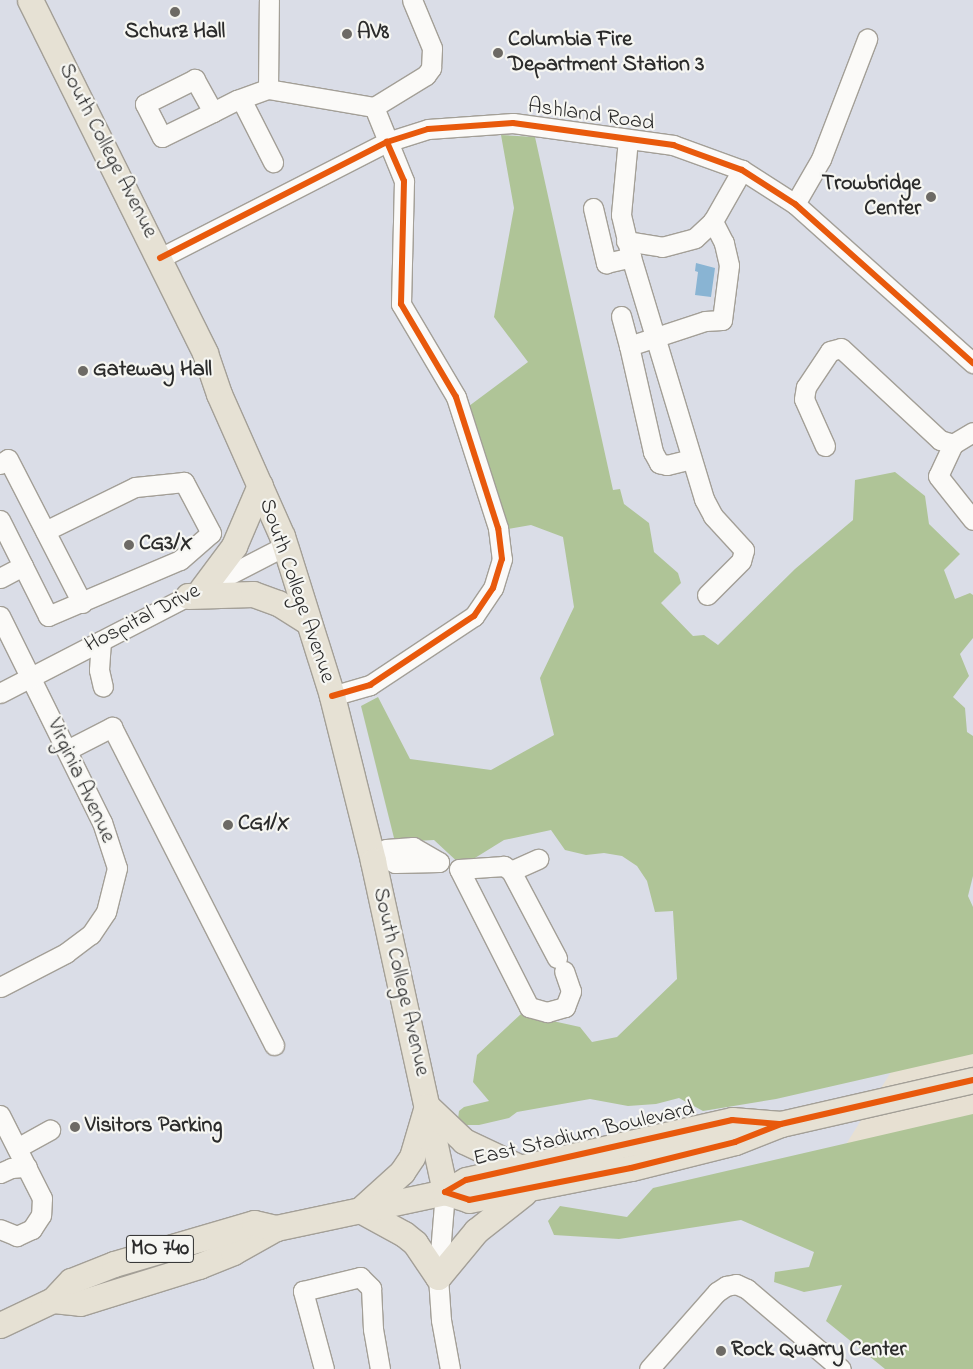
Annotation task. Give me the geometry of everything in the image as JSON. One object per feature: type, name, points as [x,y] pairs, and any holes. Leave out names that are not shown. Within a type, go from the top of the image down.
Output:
[{"type":"main road","name":"South College Avenue","points":[[30,0],[160,258],[205,353],[285,546],[332,696],[376,856],[445,1192]]},
{"type":"main road","points":[[195,592],[234,546],[260,486]]},
{"type":"main road","points":[[195,592],[253,594],[278,603],[309,622]]},
{"type":"main road","name":"East Stadium Boulevard","points":[[445,1192],[469,1200],[525,1177],[735,1142],[781,1124],[973,1080]]},
{"type":"main road","points":[[427,1106],[464,1141],[525,1177],[476,1231],[438,1277],[415,1243],[404,1234],[360,1210],[402,1172],[412,1157],[427,1106]]},
{"type":"main road","name":"MO 740","points":[[0,1325],[53,1300],[80,1303],[199,1266],[234,1252],[276,1228],[445,1192]]},
{"type":"street","points":[[268,89],[269,0]]},
{"type":"street","points":[[213,112],[268,89],[374,107],[426,75],[431,68],[432,48],[412,0]]},
{"type":"street","points":[[795,204],[821,159],[867,39]]},
{"type":"street","points":[[241,99],[273,162]]},
{"type":"street","points":[[332,696],[370,685],[474,616],[493,588],[502,560],[498,528],[456,397],[401,304],[404,181],[374,107]]},
{"type":"street","name":"Ashland Road","points":[[160,258],[387,142],[428,129],[513,123],[673,145],[742,170],[795,204],[973,363]]},
{"type":"street","points":[[628,139],[621,216],[654,339],[690,459],[713,516],[744,550],[741,561],[708,594]]},
{"type":"street","points":[[593,208],[606,263],[629,249],[662,247],[695,238],[713,221],[742,170]]},
{"type":"street","points":[[629,346],[705,321],[722,320],[729,265],[724,243],[713,221]]},
{"type":"street","points":[[621,316],[656,458],[659,463],[667,466],[690,459]]},
{"type":"street","points":[[825,446],[804,399],[806,387],[830,351],[841,348],[940,440],[953,444]]},
{"type":"street","points":[[973,432],[953,444],[938,476],[973,520]]},
{"type":"street","points":[[0,464],[8,459],[82,603]]},
{"type":"street","points":[[0,520],[48,616],[180,560],[211,532],[184,482],[135,486],[45,532]]},
{"type":"street","name":"Hospital Drive","points":[[0,693],[285,546]]},
{"type":"street","points":[[0,578],[23,566]]},
{"type":"street","name":"Virginia Avenue","points":[[0,616],[67,750],[111,844],[117,868],[114,891],[106,912],[91,934],[66,953],[0,987]]},
{"type":"street","points":[[101,641],[99,670],[103,686]]},
{"type":"street","points":[[67,750],[112,727],[274,1045]]},
{"type":"street","points":[[376,856],[394,863],[439,862],[459,870],[504,866],[511,872],[561,965],[571,991],[565,1007],[547,1012],[529,1007],[459,870]]},
{"type":"street","points":[[511,872],[538,859]]},
{"type":"street","points":[[0,1115],[42,1198],[41,1215],[32,1229],[17,1236],[0,1229]]},
{"type":"street","points":[[17,1148],[50,1130]]},
{"type":"street","points":[[0,1173],[11,1168],[26,1167]]},
{"type":"street","points":[[445,1192],[438,1277],[440,1320],[450,1369]]},
{"type":"street","points":[[324,1369],[303,1291],[360,1277],[372,1288],[380,1369]]},
{"type":"street","points":[[649,1369],[717,1292],[726,1286],[736,1284],[747,1288],[841,1369]]},
{"type":"shaded area","points":[[0,0],[973,0],[973,1025],[904,1051],[845,1146],[952,1369],[0,1369]]},
{"type":"green space","points":[[501,135],[535,137],[613,490],[620,489],[624,504],[649,523],[654,552],[678,573],[681,583],[661,603],[693,636],[704,635],[718,645],[795,569],[853,520],[855,480],[895,472],[925,496],[929,524],[960,554],[944,570],[955,599],[970,593],[973,595],[973,638],[960,654],[969,676],[953,697],[965,708],[967,732],[973,736],[973,876],[968,896],[973,907],[973,1054],[776,1099],[703,1111],[679,1098],[656,1104],[628,1106],[590,1099],[517,1112],[509,1118],[479,1125],[466,1125],[458,1119],[459,1111],[464,1107],[489,1101],[473,1082],[477,1055],[521,1014],[580,1027],[592,1042],[617,1037],[677,979],[673,911],[655,912],[647,881],[637,866],[622,856],[604,853],[586,855],[565,850],[551,830],[504,840],[462,866],[434,840],[395,842],[361,706],[378,697],[410,759],[491,770],[554,735],[540,678],[574,607],[563,537],[531,525],[503,530],[469,406],[528,362],[494,317],[514,208]]},
{"type":"green space","points":[[973,1114],[973,1369],[885,1369],[826,1321],[842,1285],[804,1292],[774,1282],[775,1272],[809,1267],[814,1252],[741,1220],[619,1239],[554,1235],[548,1221],[560,1206],[627,1217],[653,1188]]},
{"type":"water","points":[[696,263],[715,268],[711,297],[695,295],[698,272],[695,271]]},
{"type":"cycle path","points":[[160,258],[387,142],[428,129],[513,123],[673,145],[742,170],[795,204],[973,363]]},
{"type":"cycle path","points":[[332,696],[370,685],[474,616],[493,588],[502,559],[498,528],[456,397],[401,304],[404,181],[387,142]]},
{"type":"cycle path","points":[[445,1192],[469,1200],[631,1168],[735,1142],[781,1124],[973,1080]]},
{"type":"cycle path","points":[[445,1192],[466,1180],[732,1120],[779,1124]]},
{"type":"place","name":"Schurz Hall","points":[[175,12]]},
{"type":"place","name":"AV8","points":[[347,34]]},
{"type":"place","name":"Columbia Fire Department Station 3","points":[[498,53]]},
{"type":"place","name":"Trowbridge Center","points":[[931,197]]},
{"type":"place","name":"Gateway Hall","points":[[83,371]]},
{"type":"place","name":"CG3/X","points":[[129,545]]},
{"type":"place","name":"CG1/X","points":[[228,825]]},
{"type":"place","name":"Visitors Parking","points":[[75,1127]]},
{"type":"place","name":"Rock Quarry Center","points":[[721,1351]]}]
